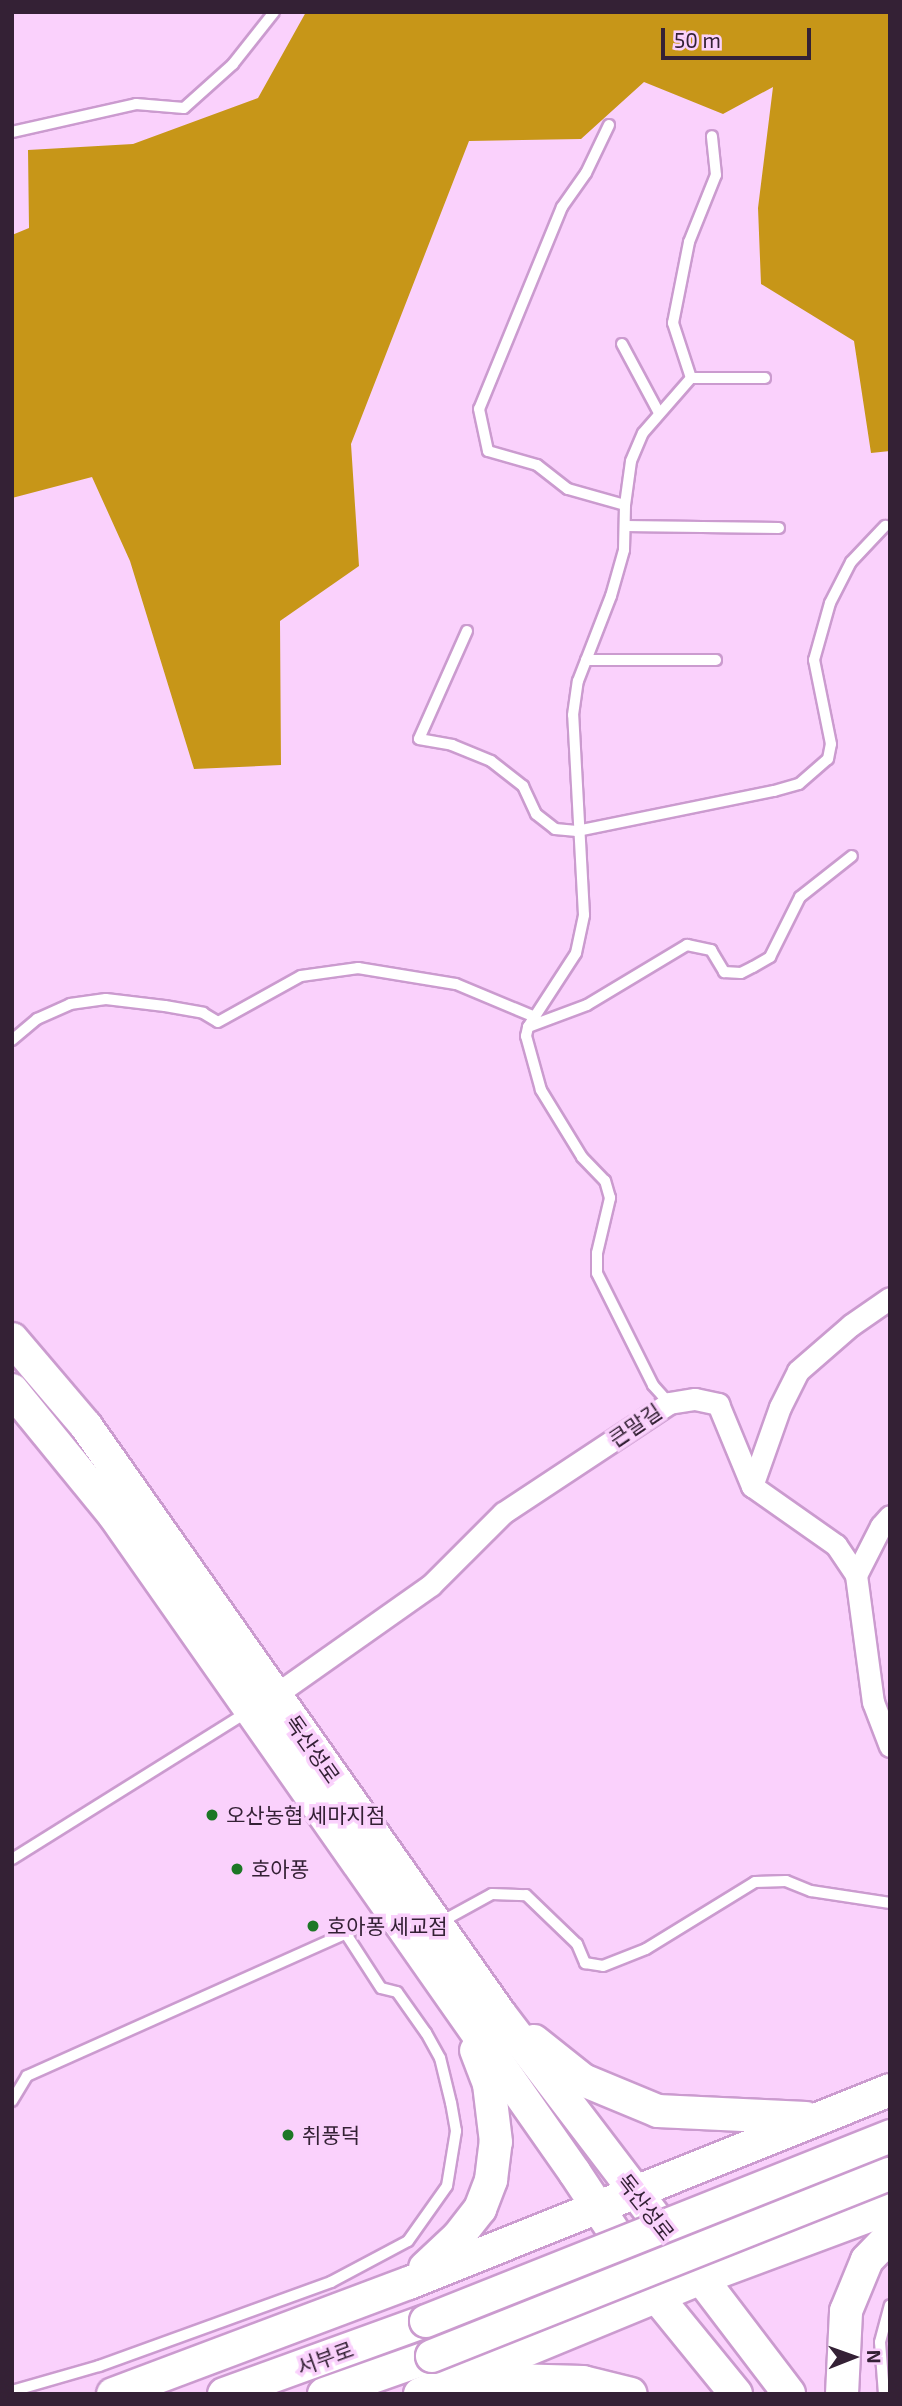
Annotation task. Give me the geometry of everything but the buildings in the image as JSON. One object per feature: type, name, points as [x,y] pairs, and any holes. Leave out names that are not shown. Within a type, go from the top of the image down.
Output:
[{"type":"street","points":[[890,1297],[851,1325],[798,1371],[780,1407],[751,1486],[836,1545],[856,1575],[873,1702],[890,1746]]},
{"type":"street","name":"독산성로","points":[[12,1339],[86,1426],[263,1702],[392,1912],[597,2206],[657,2297],[736,2394]]},
{"type":"street","name":"독산성로","points":[[12,1390],[263,1702],[437,1925],[633,2192],[789,2394]]},
{"type":"street","name":"큰말길","points":[[263,1702],[430,1585],[503,1513],[669,1403],[695,1399],[718,1404],[751,1486]]},
{"type":"street","points":[[856,1575],[881,1525],[890,1517]]},
{"type":"street","points":[[409,2283],[458,2237],[481,2209],[491,2180],[496,2142],[489,2084],[462,2013]]},
{"type":"street","points":[[500,2014],[583,2080],[658,2110],[815,2118]]},
{"type":"street","points":[[113,2394],[409,2283],[890,2090]]},
{"type":"street","name":"서부로","points":[[224,2394],[426,2322],[890,2136]]},
{"type":"street","name":"서부로","points":[[324,2394],[432,2356],[890,2174]]},
{"type":"street","points":[[420,2394],[702,2278],[890,2208]]},
{"type":"street","points":[[842,2394],[846,2311],[867,2260],[890,2236]]},
{"type":"street","points":[[444,2394],[512,2380],[583,2382],[631,2394]]},
{"type":"lane","points":[[12,132],[136,104],[184,108],[233,64],[274,12]]},
{"type":"lane","points":[[609,125],[586,173],[562,207],[480,409],[488,451],[537,465],[568,489],[625,505]]},
{"type":"lane","points":[[691,378],[673,323],[689,242],[716,175],[712,136]]},
{"type":"lane","points":[[622,344],[659,413]]},
{"type":"lane","points":[[669,1403],[653,1385],[597,1273],[597,1253],[610,1198],[605,1181],[582,1157],[541,1090],[526,1036],[534,1017],[576,953],[584,915],[577,831],[573,715],[578,681],[611,596],[624,550],[625,505],[631,461],[643,433],[691,378],[765,378]]},
{"type":"lane","points":[[625,526],[779,528]]},
{"type":"lane","points":[[467,631],[419,739],[452,745],[491,761],[523,786],[536,814],[555,829],[577,831],[799,785],[828,759],[831,744],[814,660],[830,603],[851,562],[885,526]]},
{"type":"lane","points":[[586,660],[716,660]]},
{"type":"lane","points":[[528,1027],[587,1005],[687,945],[711,950],[724,972],[741,972],[753,967],[770,957],[800,897],[852,856]]},
{"type":"lane","points":[[12,1040],[37,1019],[70,1003],[106,999],[203,1013],[218,1021],[301,976],[358,968],[456,985],[534,1017]]},
{"type":"lane","points":[[12,1859],[263,1702]]},
{"type":"lane","points":[[437,1925],[492,1894],[526,1895],[577,1944],[585,1963],[603,1966],[646,1949],[755,1882],[786,1881],[811,1891],[890,1903]]},
{"type":"lane","points":[[12,2101],[27,2076],[392,1912]]},
{"type":"lane","points":[[12,2391],[111,2362],[331,2282],[408,2241],[447,2186],[456,2132],[451,2103],[440,2058],[426,2033],[397,1992],[382,1988],[346,1934]]},
{"type":"lane","points":[[884,2394],[880,2342],[890,2305]]},
{"type":"shaded area","points":[[306,12],[890,12],[890,451],[871,453],[854,341],[761,284],[758,208],[773,87],[723,114],[644,82],[581,139],[469,141],[351,444],[359,566],[280,621],[281,765],[194,769],[130,561],[92,477],[12,498],[12,235],[29,228],[28,150],[133,144],[258,98]]},
{"type":"place","name":"오산농협 세마지점","points":[[212,1815]]},
{"type":"place","name":"호아퐁","points":[[237,1869]]},
{"type":"place","name":"호아퐁 세교점","points":[[313,1926]]},
{"type":"place","name":"취풍덕","points":[[288,2135]]}]
